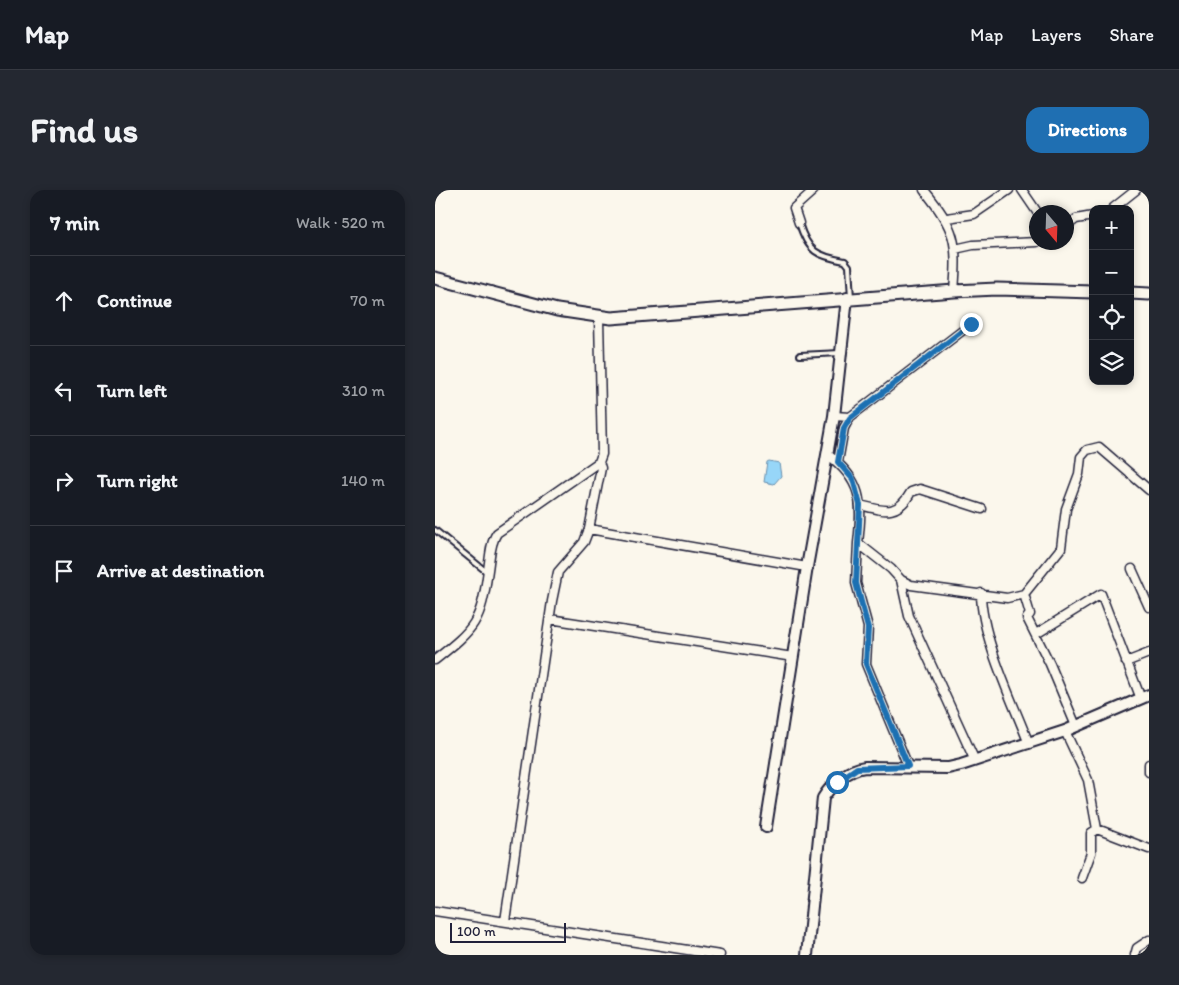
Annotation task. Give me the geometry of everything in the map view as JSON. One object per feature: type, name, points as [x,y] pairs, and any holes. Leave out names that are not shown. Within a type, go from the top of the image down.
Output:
[{"type":"main road","points":[[435,278],[599,318],[954,291],[997,289],[1089,292]]},
{"type":"main road","points":[[1134,293],[1149,294]]},
{"type":"street","points":[[799,223],[794,208],[814,190]]},
{"type":"street","points":[[924,190],[947,218],[955,249],[954,291]]},
{"type":"street","points":[[947,218],[974,214],[1009,190]]},
{"type":"street","points":[[1022,190],[1032,205]]},
{"type":"street","points":[[1117,205],[1136,190]]},
{"type":"street","points":[[1074,221],[1089,217]]},
{"type":"street","points":[[955,249],[973,245],[1029,242]]},
{"type":"street","points":[[766,826],[807,567],[834,416],[840,354],[849,298]]},
{"type":"street","points":[[435,660],[467,635],[477,620],[488,573],[492,545],[497,533],[599,462],[602,454],[599,318]]},
{"type":"street","points":[[838,462],[844,428],[850,418],[971,324]]},
{"type":"street","points":[[834,416],[850,418]]},
{"type":"street","points":[[858,543],[891,569],[901,580],[911,585],[1007,598],[1025,594],[1061,548],[1066,509],[1079,474],[1081,456],[1087,450],[1099,448],[1149,490]]},
{"type":"street","points":[[827,454],[838,462],[853,479],[860,505],[856,583],[868,628],[866,664],[908,766]]},
{"type":"street","points":[[505,921],[558,572],[585,542],[601,468],[599,462]]},
{"type":"street","points":[[860,505],[884,511],[894,510],[902,507],[911,492],[920,490],[982,509]]},
{"type":"street","points":[[589,529],[807,567]]},
{"type":"street","points":[[1132,569],[1149,607]]},
{"type":"street","points":[[901,580],[909,616],[975,761]]},
{"type":"street","points":[[981,593],[984,627],[989,632],[999,668],[1029,744]]},
{"type":"street","points":[[1025,594],[1030,614],[1027,618],[1051,664],[1076,726]]},
{"type":"street","points":[[807,955],[823,798],[837,782],[857,768],[908,766],[948,768],[975,761],[1065,731],[1145,697],[1126,662],[1101,594],[1036,634]]},
{"type":"street","points":[[550,619],[793,657]]},
{"type":"street","points":[[1126,662],[1149,653]]},
{"type":"street","points":[[1065,731],[1088,780],[1097,829]]},
{"type":"street","points":[[1149,764],[1149,772]]},
{"type":"street","points":[[1097,829],[1149,849]]},
{"type":"street","points":[[1082,878],[1091,853],[1091,833],[1097,829]]},
{"type":"street","points":[[435,911],[720,955]]},
{"type":"street","points":[[1135,955],[1137,948],[1149,940]]},
{"type":"lane","points":[[799,223],[803,238],[817,254],[826,259],[845,261],[849,266],[849,298]]},
{"type":"lane","points":[[800,355],[840,354]]},
{"type":"lane","points":[[435,530],[488,573]]},
{"type":"water","points":[[767,462],[779,463],[781,476],[774,484],[764,482]]},
{"type":"route","points":[[837,782],[857,768],[908,766],[866,664],[868,628],[856,583],[860,505],[853,479],[838,462],[844,428],[850,418],[883,390],[942,348],[971,324]]}]
